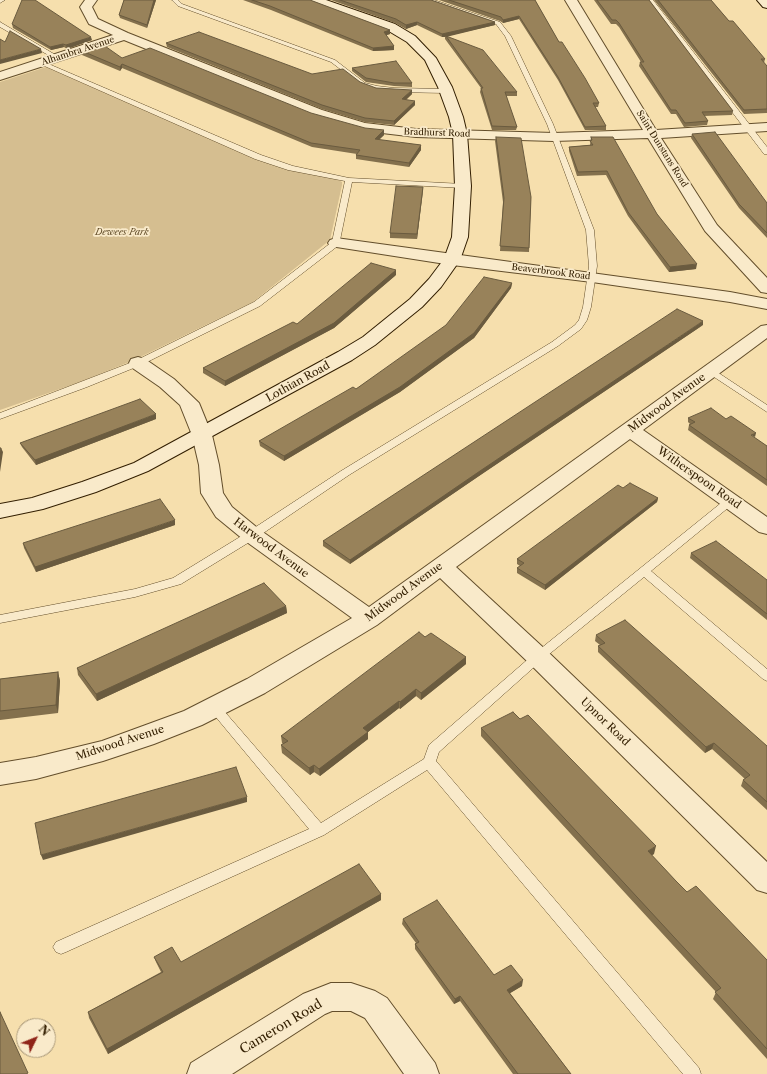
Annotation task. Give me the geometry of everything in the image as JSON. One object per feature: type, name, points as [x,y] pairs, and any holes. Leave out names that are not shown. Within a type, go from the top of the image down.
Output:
[{"type":"street","name":"Alhambra Avenue","points":[[91,0],[86,6],[93,21],[124,36]]},
{"type":"street","name":"Lothian Road","points":[[0,511],[35,504],[88,487],[141,467],[202,435],[369,341],[416,303],[435,283],[452,260],[460,237],[463,186],[460,134],[456,117],[446,91],[430,58],[411,39],[400,31],[381,22],[316,0]]},
{"type":"street","name":"Saint Dunstans Road","points":[[571,0],[711,228],[767,288]]},
{"type":"street","points":[[762,0],[767,5]]},
{"type":"street","name":"Alhambra Avenue","points":[[0,76],[124,36]]},
{"type":"street","name":"Bradhurst Road","points":[[124,36],[317,113],[348,124],[383,130],[416,133],[554,137],[652,134],[767,127]]},
{"type":"street","name":"Beaverbrook Road","points":[[336,243],[730,297],[767,304]]},
{"type":"street","name":"Midwood Avenue","points":[[0,774],[36,768],[145,737],[193,718],[256,686],[369,619],[767,330]]},
{"type":"street","name":"Harwood Avenue","points":[[138,363],[167,383],[189,403],[202,435],[209,465],[212,493],[224,512],[252,535],[369,619]]},
{"type":"street","name":"Witherspoon Road","points":[[630,430],[767,527]]},
{"type":"street","name":"Upnor Road","points":[[441,566],[538,657],[767,881]]},
{"type":"street","name":"Cameron Road","points":[[204,1074],[314,1004],[331,997],[351,997],[364,1001],[376,1008],[423,1074]]},
{"type":"lane","points":[[175,0],[180,5],[333,61],[363,84],[376,88],[394,90],[446,91]]},
{"type":"lane","points":[[0,619],[135,593],[177,581],[252,535],[345,473],[535,356],[578,327],[583,320],[587,307],[593,266],[590,230],[550,124],[504,29],[498,22],[428,0]]},
{"type":"lane","points":[[650,0],[747,128],[767,152]]},
{"type":"lane","points":[[0,24],[57,58]]},
{"type":"lane","points":[[42,63],[258,157],[291,168],[349,180],[463,186]]},
{"type":"lane","points":[[0,416],[138,363],[257,304],[336,243],[349,180]]},
{"type":"lane","points":[[711,371],[767,409]]},
{"type":"lane","points":[[61,947],[319,831],[429,762],[434,749],[538,657],[730,501]]},
{"type":"lane","points":[[644,571],[767,676]]},
{"type":"lane","points":[[214,707],[319,831]]},
{"type":"lane","points":[[429,762],[445,783],[503,849],[693,1074]]},
{"type":"green space","name":"Dewees Park","points":[[46,67],[240,152],[300,172],[336,179],[342,182],[342,185],[330,240],[253,302],[134,360],[80,382],[0,410],[0,82]]},
{"type":"building","points":[[22,0],[35,0],[91,37],[66,45],[63,44],[50,47],[12,24]]},
{"type":"building","points":[[124,0],[154,0],[147,25],[119,15]]},
{"type":"building","points":[[252,0],[310,0],[390,30],[384,32],[394,46],[373,48]]},
{"type":"building","points":[[340,0],[431,0],[495,22],[442,34],[417,22],[406,25],[396,19]]},
{"type":"building","points":[[449,0],[535,0],[559,42],[562,42],[585,78],[599,103],[593,103],[606,126],[585,127],[558,77],[519,16],[503,20],[501,17]]},
{"type":"building","points":[[597,0],[649,0],[733,111],[702,112],[708,121],[685,123],[676,110],[671,110],[640,62],[644,62],[619,23],[616,20],[612,20]]},
{"type":"building","points":[[658,0],[711,0],[729,21],[733,21],[765,59],[761,59],[767,66],[767,109],[744,110]]},
{"type":"building","points":[[10,31],[41,49],[0,60],[0,39],[5,42]]},
{"type":"building","points":[[199,32],[312,74],[343,69],[360,82],[376,88],[412,90],[402,99],[415,101],[394,121],[365,118],[322,105],[166,43]]},
{"type":"building","points":[[446,36],[483,50],[517,92],[505,92],[517,127],[492,126],[481,88],[483,88]]},
{"type":"building","points":[[102,44],[122,58],[150,48],[311,113],[365,128],[384,130],[375,139],[421,145],[409,163],[356,155],[360,150],[311,143],[122,64],[120,67],[82,51]]},
{"type":"building","points":[[396,61],[412,83],[394,83],[366,78],[352,68]]},
{"type":"building","points":[[715,132],[767,203],[767,233],[739,204],[692,134]]},
{"type":"building","points":[[496,137],[521,138],[531,197],[529,248],[500,246],[504,198]]},
{"type":"building","points":[[591,137],[613,137],[657,214],[697,264],[670,267],[628,212],[607,171],[578,172],[569,147],[593,145],[590,141],[592,140]]},
{"type":"building","points":[[396,186],[423,187],[417,234],[390,233]]},
{"type":"building","points":[[371,263],[396,270],[334,323],[225,381],[203,368],[293,322],[297,324]]},
{"type":"building","points":[[484,277],[512,283],[474,333],[400,387],[284,456],[259,441],[353,387],[356,389],[446,325]]},
{"type":"building","points":[[677,309],[703,321],[350,560],[323,541]]},
{"type":"building","points":[[140,399],[156,414],[35,460],[20,443]]},
{"type":"building","points":[[711,408],[726,419],[731,416],[756,433],[751,435],[767,446],[767,480],[689,425],[695,422],[688,418]]},
{"type":"building","points":[[630,483],[658,498],[545,585],[517,568],[524,563],[517,559],[618,485],[623,488]]},
{"type":"building","points":[[160,499],[175,520],[35,567],[23,543]]},
{"type":"building","points":[[716,541],[767,580],[767,614],[691,553]]},
{"type":"building","points":[[264,583],[286,606],[96,694],[77,668]]},
{"type":"building","points":[[625,620],[767,746],[767,802],[743,780],[750,775],[714,743],[706,747],[598,646],[605,643],[596,635]]},
{"type":"building","points":[[419,632],[425,637],[431,633],[466,657],[421,693],[416,689],[363,728],[368,732],[319,769],[314,765],[309,768],[281,745],[288,741],[281,736]]},
{"type":"building","points":[[58,672],[56,705],[0,711],[0,679]]},
{"type":"building","points":[[513,712],[520,719],[528,715],[656,846],[648,851],[676,881],[687,892],[696,886],[767,960],[767,1049],[715,992],[721,988],[481,728]]},
{"type":"building","points":[[236,767],[247,797],[41,855],[35,823]]},
{"type":"building","points":[[359,864],[381,894],[107,1049],[88,1012],[163,972],[154,957],[172,947],[181,962]]},
{"type":"building","points":[[437,900],[494,975],[511,965],[523,980],[507,990],[571,1074],[518,1074],[460,996],[455,999],[415,944],[419,942],[403,919]]},
{"type":"building","points":[[0,1012],[16,1047],[16,1058],[21,1058],[28,1073],[0,1074]]}]
